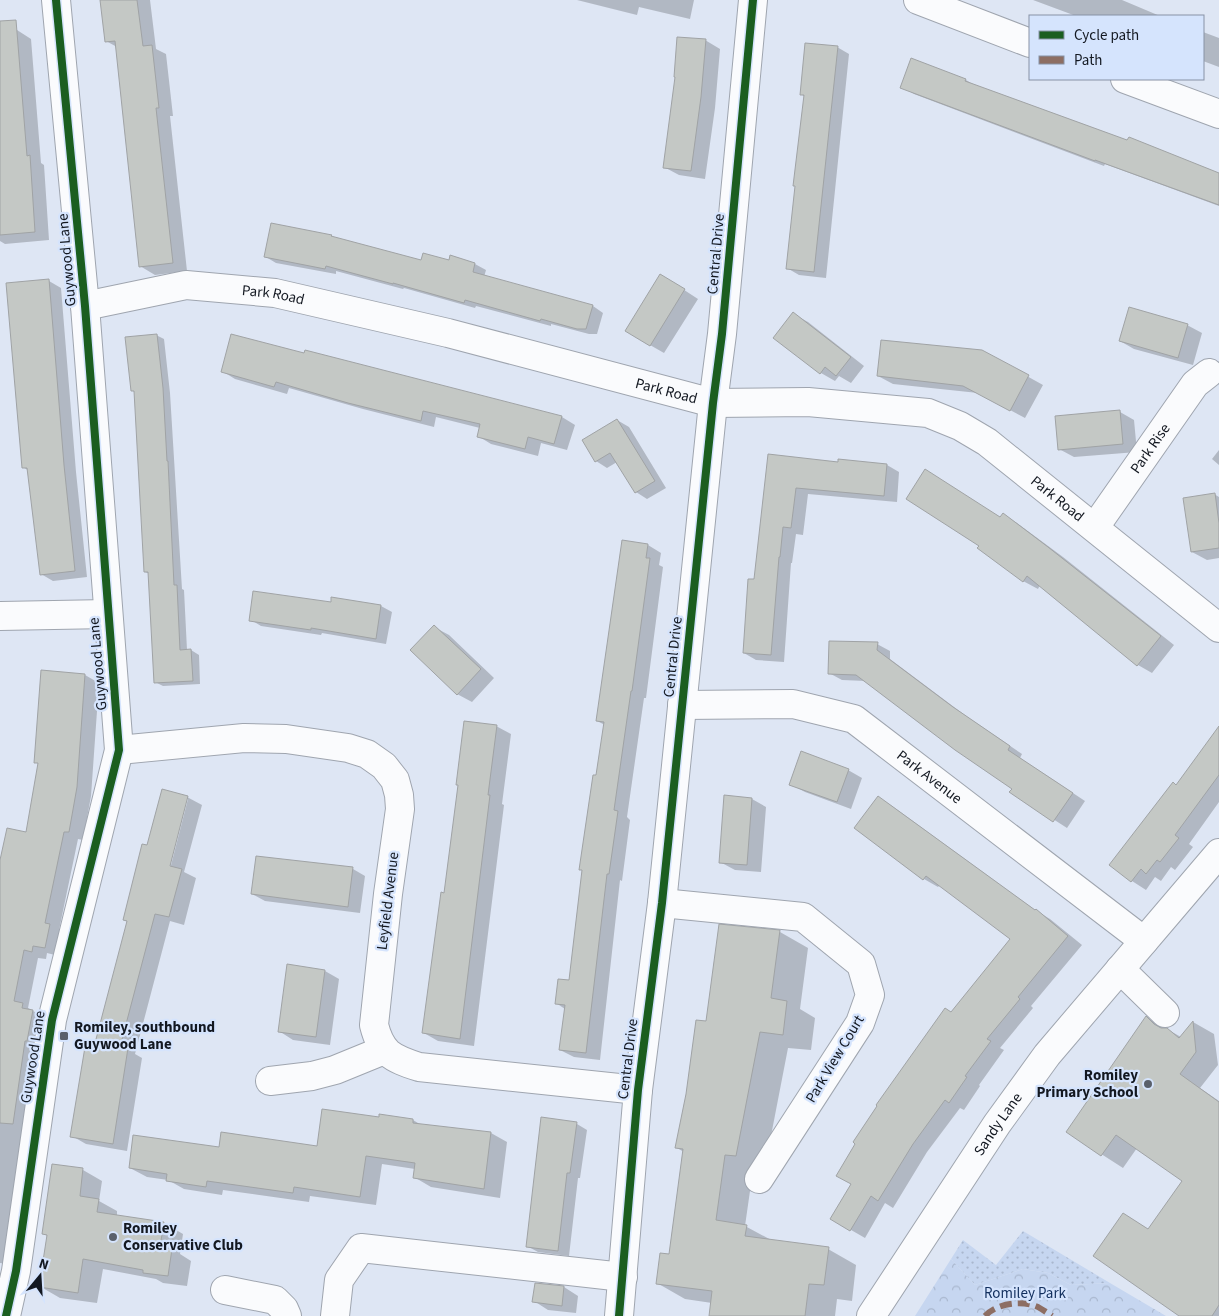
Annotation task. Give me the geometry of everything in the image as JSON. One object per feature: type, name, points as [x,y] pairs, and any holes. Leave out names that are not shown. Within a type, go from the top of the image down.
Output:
[{"type":"street","name":"Guywood Lane","points":[[6,1316],[16,1270],[52,1020],[119,750],[85,306],[56,0]]},
{"type":"street","name":"Central Drive","points":[[619,1316],[638,1090],[662,903],[713,403],[723,324],[753,0]]},
{"type":"street","points":[[918,0],[1029,43]]},
{"type":"street","points":[[1128,80],[1219,114]]},
{"type":"street","name":"Park Road","points":[[85,306],[186,285],[275,294],[448,332],[713,403],[808,402],[928,412],[960,426],[987,442],[1219,628]]},
{"type":"street","name":"Park Rise","points":[[1094,527],[1195,384],[1209,373]]},
{"type":"street","points":[[0,616],[108,614]]},
{"type":"street","name":"Park Avenue","points":[[682,705],[793,704],[854,718],[1144,941]]},
{"type":"street","name":"Leyfield Avenue","points":[[119,750],[244,738],[259,729],[286,739],[327,744],[362,741],[367,754],[384,766],[395,780],[400,802],[374,1025],[378,1040],[384,1050]]},
{"type":"street","name":"Sandy Lane","points":[[871,1316],[997,1124],[1047,1055],[1219,853]]},
{"type":"street","name":"Park View Court","points":[[662,903],[803,917],[861,964],[870,995],[860,1023],[758,1179]]},
{"type":"street","points":[[1120,969],[1165,1013]]},
{"type":"street","points":[[270,1081],[312,1076],[335,1070],[384,1050],[400,1061],[418,1066],[638,1090]]},
{"type":"street","points":[[334,1316],[339,1280],[361,1248],[623,1277]]},
{"type":"street","points":[[225,1290],[275,1300],[284,1309],[286,1316]]},
{"type":"green space","points":[[1023,1231],[1110,1283],[1071,1285],[1048,1273],[1023,1269],[975,1285],[951,1259],[963,1240],[996,1265]]},
{"type":"green space","name":"Romiley Park","points":[[951,1259],[975,1285],[1023,1269],[1048,1273],[1071,1285],[1110,1283],[1166,1316],[915,1316]]},
{"type":"building","points":[[100,0],[137,0],[143,46],[152,45],[159,108],[156,108],[173,263],[139,267],[115,41],[105,42]]},
{"type":"building","points":[[16,20],[27,156],[30,155],[35,232],[0,235],[0,21]]},
{"type":"building","points":[[677,37],[706,39],[701,97],[691,171],[663,168],[675,77]]},
{"type":"building","points":[[805,43],[838,46],[814,272],[786,269],[795,186],[793,186],[804,95],[800,95]]},
{"type":"building","points":[[911,58],[966,79],[965,81],[1127,140],[1129,137],[1219,173],[1219,205],[900,88]]},
{"type":"building","points":[[271,223],[332,235],[421,260],[423,253],[449,260],[450,255],[475,263],[473,272],[593,305],[586,329],[577,329],[541,319],[540,321],[465,300],[464,303],[326,266],[325,269],[264,257]]},
{"type":"building","points":[[660,274],[685,289],[650,346],[625,331]]},
{"type":"building","points":[[49,279],[64,465],[75,571],[40,575],[27,468],[22,468],[6,283]]},
{"type":"building","points":[[1129,307],[1188,324],[1178,358],[1119,341]]},
{"type":"building","points":[[793,312],[851,357],[836,376],[825,367],[820,374],[773,338]]},
{"type":"building","points":[[157,334],[163,388],[174,585],[177,585],[180,650],[191,649],[193,681],[154,683],[148,572],[144,572],[134,391],[131,391],[125,337]]},
{"type":"building","points":[[231,334],[304,353],[305,350],[562,416],[554,444],[528,437],[525,449],[477,437],[480,424],[423,411],[421,421],[348,403],[276,382],[274,387],[221,372]]},
{"type":"building","points":[[881,340],[982,350],[1029,375],[1010,411],[963,386],[877,376]]},
{"type":"building","points":[[1120,410],[1123,444],[1058,450],[1055,416]]},
{"type":"building","points":[[617,419],[655,481],[635,493],[610,453],[595,462],[582,440]]},
{"type":"building","points":[[768,454],[838,462],[838,459],[887,464],[884,496],[796,488],[791,528],[783,527],[771,655],[743,653],[748,579],[754,579]]},
{"type":"building","points":[[925,469],[1000,517],[1003,513],[1161,636],[1137,666],[1027,576],[1023,582],[977,548],[979,546],[906,499]]},
{"type":"building","points":[[1215,493],[1219,523],[1219,548],[1191,552],[1183,498]]},
{"type":"building","points":[[622,540],[648,544],[646,558],[650,558],[614,810],[618,811],[609,874],[607,874],[586,1053],[559,1050],[565,1005],[555,1004],[558,979],[569,980],[582,870],[579,870],[593,775],[596,775],[604,722],[596,721]]},
{"type":"building","points":[[253,591],[331,602],[331,597],[381,605],[376,639],[311,628],[311,630],[249,621]]},
{"type":"building","points":[[434,625],[481,669],[457,695],[410,650]]},
{"type":"building","points":[[829,641],[878,642],[877,650],[953,707],[1010,746],[1008,750],[1073,793],[1053,822],[1009,792],[1012,789],[955,750],[856,675],[828,674]]},
{"type":"building","points":[[41,670],[85,674],[77,787],[69,832],[64,832],[45,923],[50,924],[45,948],[33,946],[32,952],[24,950],[14,1001],[23,1003],[22,1008],[33,1010],[27,1041],[25,1041],[13,1124],[0,1123],[0,860],[7,828],[26,832],[38,763],[34,763]]},
{"type":"building","points":[[464,721],[497,725],[460,1039],[422,1033],[441,892],[444,893]]},
{"type":"building","points":[[1219,726],[1219,775],[1175,835],[1179,838],[1160,862],[1157,860],[1146,874],[1141,869],[1131,882],[1109,865],[1173,782],[1176,785]]},
{"type":"building","points":[[801,751],[849,769],[837,802],[789,785]]},
{"type":"building","points":[[162,789],[188,796],[170,866],[182,869],[169,917],[155,914],[120,1047],[128,1048],[113,1144],[70,1137],[86,1041],[95,1043],[127,921],[123,920],[142,844],[147,845]]},
{"type":"building","points":[[724,795],[752,798],[747,865],[719,863]]},
{"type":"building","points":[[878,796],[1036,909],[1068,936],[1018,997],[1020,999],[987,1039],[991,1041],[965,1076],[967,1077],[949,1103],[945,1100],[913,1144],[878,1201],[871,1196],[850,1231],[830,1219],[851,1184],[836,1176],[855,1144],[853,1142],[876,1105],[945,1008],[951,1012],[1010,939],[926,876],[923,880],[854,828]]},
{"type":"building","points":[[256,856],[353,867],[348,907],[251,894]]},
{"type":"building","points":[[719,924],[780,930],[771,998],[787,1001],[783,1035],[760,1032],[736,1156],[725,1155],[716,1220],[747,1225],[745,1236],[829,1247],[824,1285],[809,1284],[805,1316],[709,1316],[712,1291],[656,1284],[660,1253],[669,1254],[683,1149],[675,1148],[686,1094],[696,1020],[706,1021]]},
{"type":"building","points":[[287,964],[325,970],[316,1037],[278,1032]]},
{"type":"building","points":[[1146,1016],[1154,1024],[1161,1028],[1167,1028],[1179,1038],[1193,1021],[1196,1052],[1180,1074],[1219,1102],[1219,1305],[1212,1316],[1179,1316],[1093,1256],[1123,1213],[1148,1229],[1182,1181],[1116,1135],[1101,1156],[1066,1132]]},
{"type":"building","points":[[322,1109],[379,1117],[379,1114],[413,1119],[413,1123],[491,1132],[484,1189],[413,1178],[415,1163],[366,1156],[360,1197],[294,1187],[293,1193],[207,1181],[206,1187],[166,1181],[167,1174],[129,1168],[133,1135],[219,1147],[221,1132],[317,1146]]},
{"type":"building","points":[[541,1117],[577,1122],[570,1173],[567,1173],[558,1251],[526,1247]]},
{"type":"building","name":"Romiley Conservative Club","points":[[52,1164],[83,1168],[80,1196],[99,1199],[97,1212],[164,1222],[160,1247],[172,1249],[168,1276],[143,1273],[143,1270],[83,1259],[78,1293],[39,1287],[47,1235],[42,1234]]},
{"type":"building","points":[[535,1283],[564,1286],[562,1306],[532,1302]]},
{"type":"marked path","points":[[985,1316],[996,1308],[1017,1303],[1038,1307],[1052,1316]]},
{"type":"cycle path","points":[[6,1316],[16,1271],[52,1020],[119,750],[85,306],[56,0]]},
{"type":"cycle path","points":[[619,1316],[638,1090],[662,903],[713,403],[722,334],[753,0]]},
{"type":"place","name":"Romiley, southbound Guywood Lane","points":[[64,1036]]},
{"type":"place","name":"Romiley Primary School","points":[[1148,1084]]},
{"type":"place","name":"Romiley Conservative Club","points":[[113,1237]]}]
